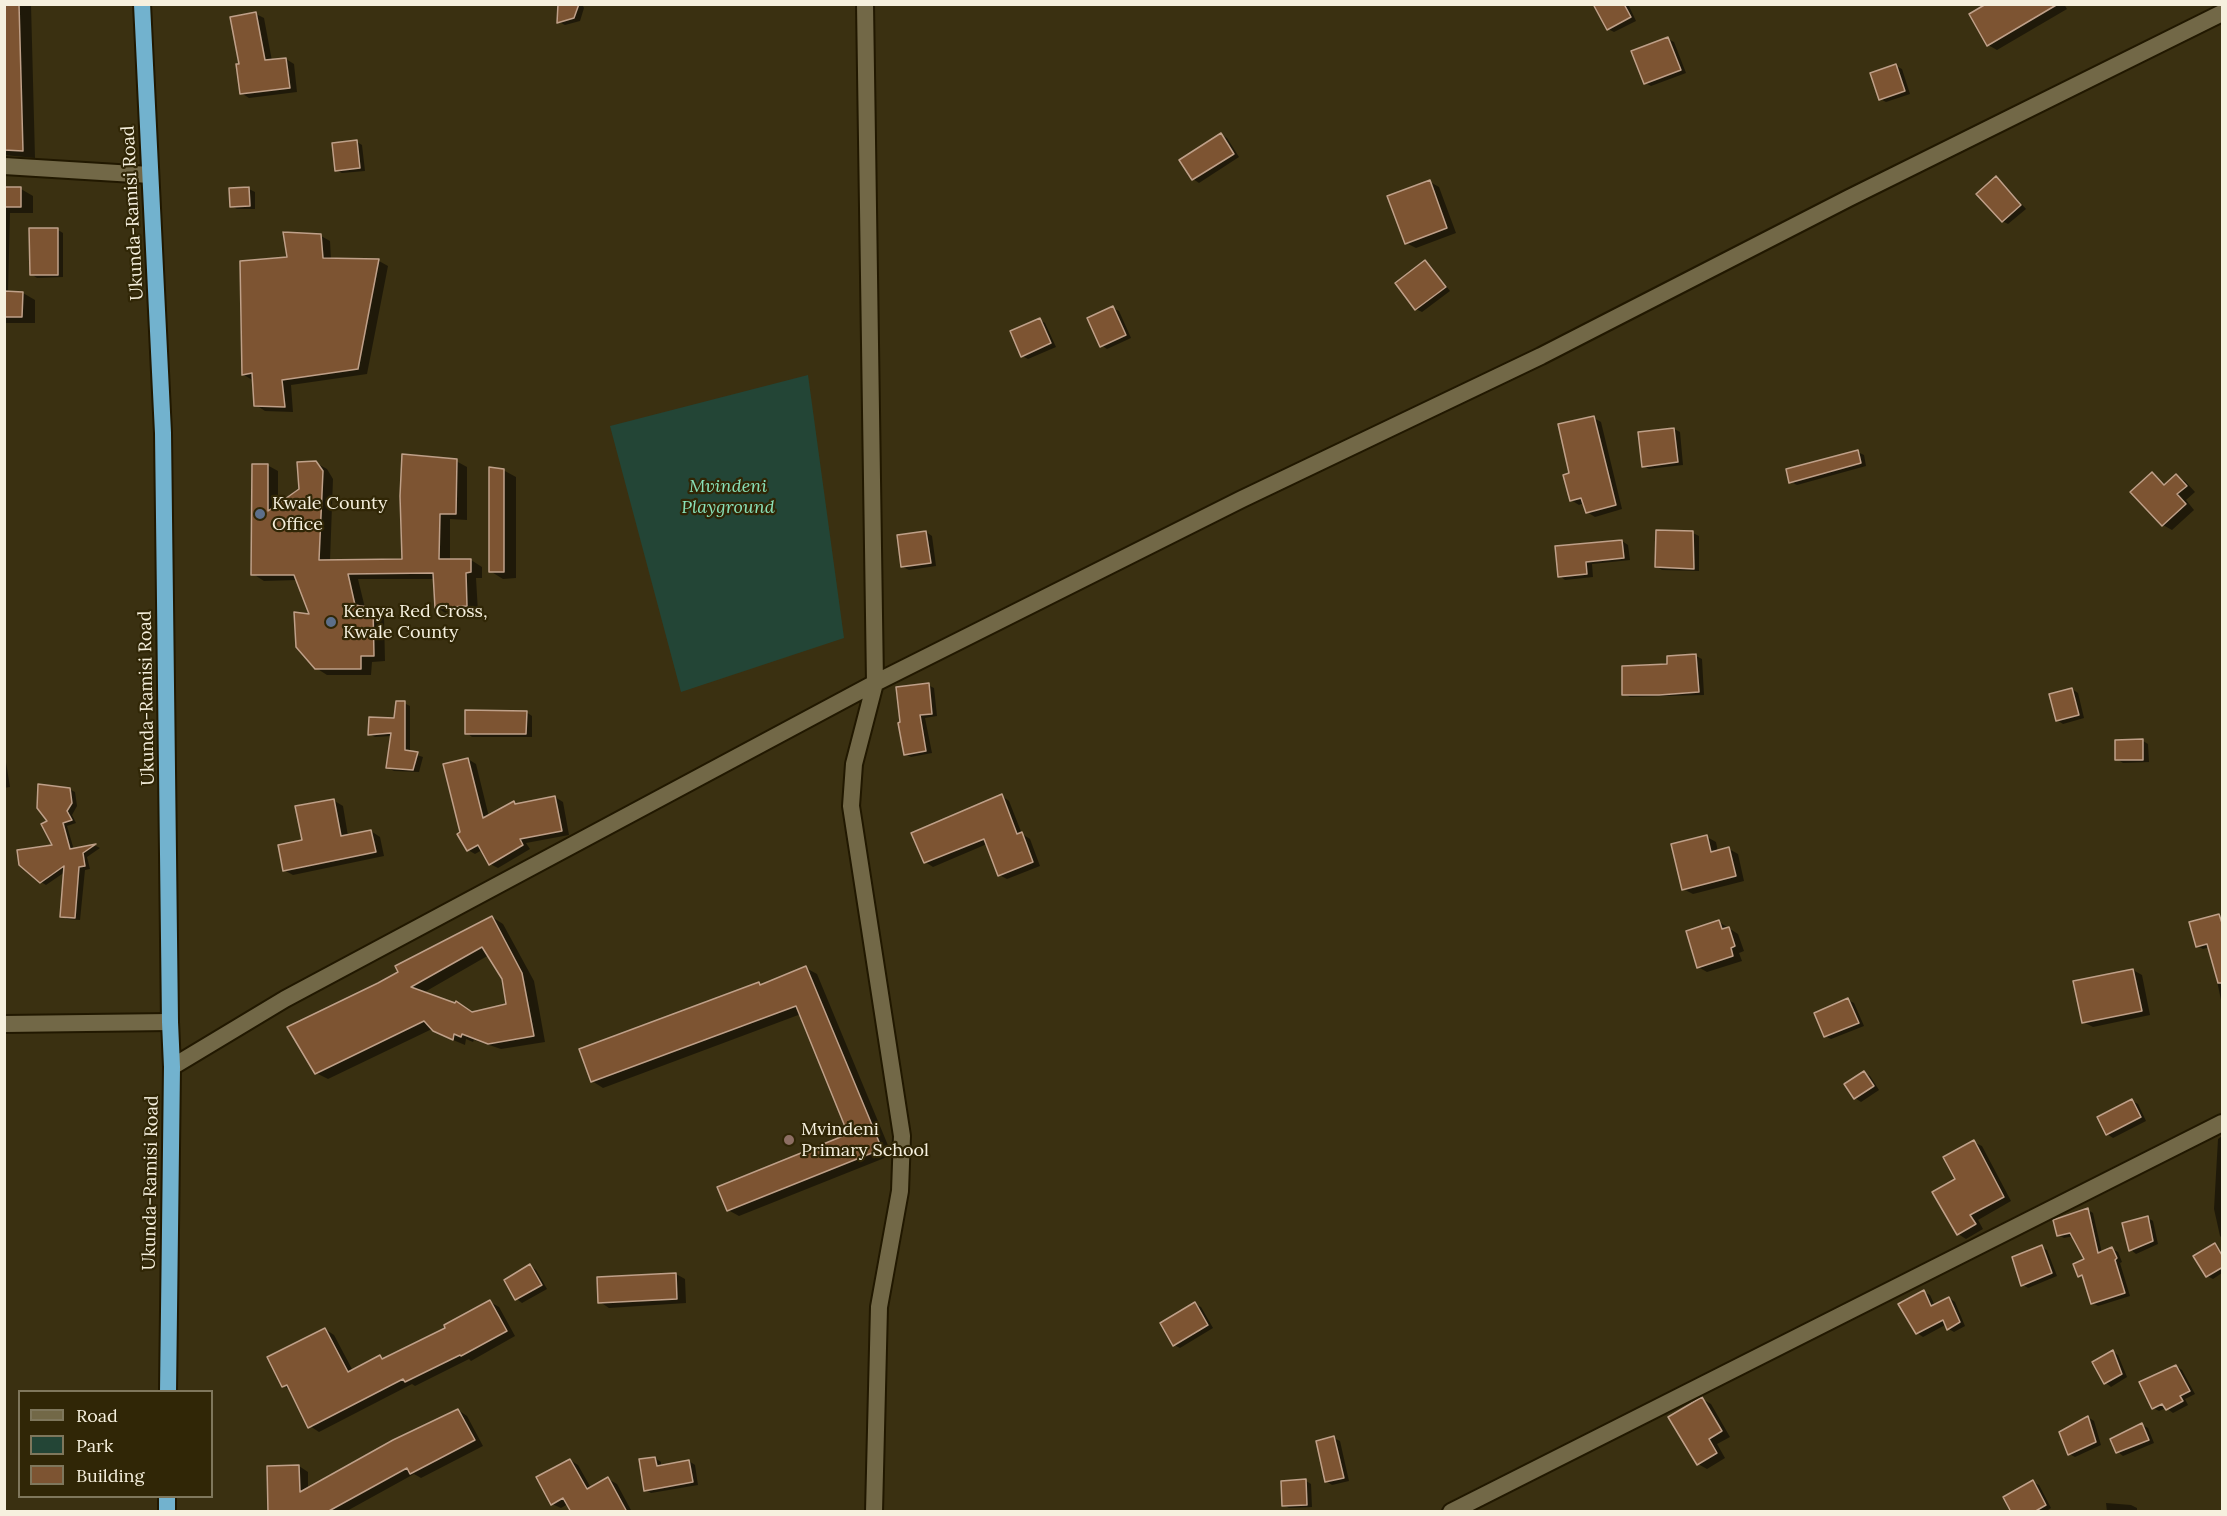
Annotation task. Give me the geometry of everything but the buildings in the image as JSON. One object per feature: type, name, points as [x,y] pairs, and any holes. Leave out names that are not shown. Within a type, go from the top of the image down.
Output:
[{"type":"highway","name":"Ukunda-Ramisi Road","points":[[142,4],[163,433],[172,1066],[168,1390]]},
{"type":"street","points":[[864,4],[875,683],[854,764],[851,806],[902,1136],[900,1191],[879,1307],[874,1512]]},
{"type":"street","points":[[172,1066],[285,999],[875,683],[1242,499],[1540,356],[1849,198],[2223,13]]},
{"type":"street","points":[[4,166],[150,174]]},
{"type":"street","points":[[4,1024],[170,1022]]},
{"type":"street","points":[[1451,1512],[2223,1123]]},
{"type":"green space","name":"Mvindeni Playground","points":[[808,375],[844,638],[681,692],[610,426]]},
{"type":"place","name":"Kwale County Office","points":[[260,514]]},
{"type":"place","name":"Kenya Red Cross, Kwale County","points":[[331,622]]},
{"type":"place","name":"Mvindeni Primary School","points":[[789,1140]]}]
